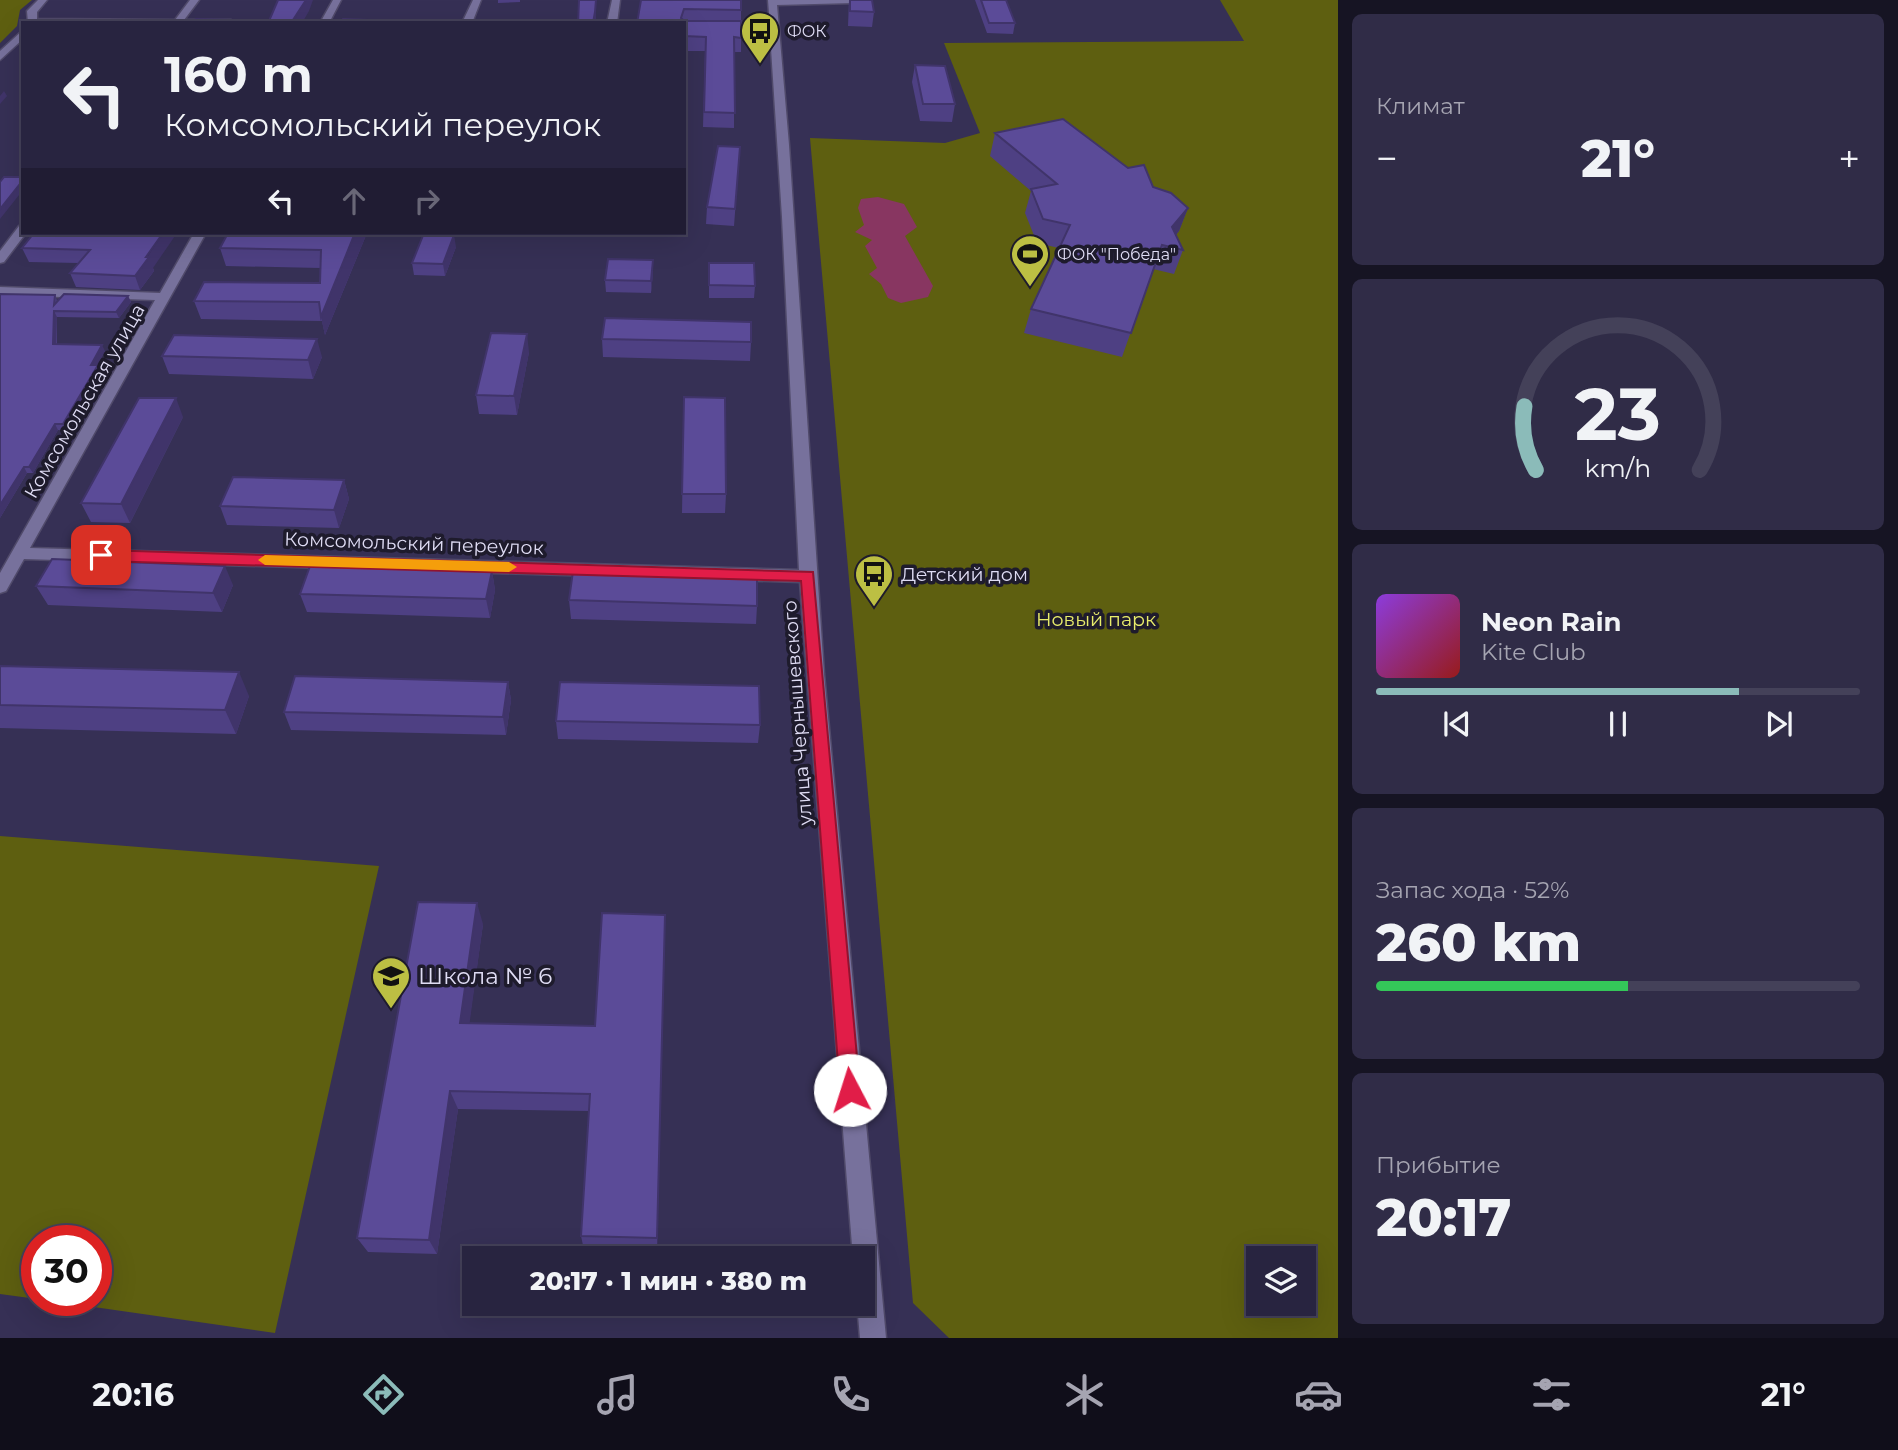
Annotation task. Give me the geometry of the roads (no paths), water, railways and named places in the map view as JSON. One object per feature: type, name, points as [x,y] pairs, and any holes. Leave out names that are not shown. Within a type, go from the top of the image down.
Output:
[{"type":"street","points":[[34,21],[32,11],[43,0]]},
{"type":"street","points":[[179,21],[195,0]]},
{"type":"street","points":[[325,21],[337,0]]},
{"type":"street","points":[[468,21],[477,0]]},
{"type":"street","points":[[612,21],[616,0]]},
{"type":"street","points":[[773,1],[853,0]]},
{"type":"street","name":"улица Чернышевского","points":[[773,1],[796,321],[808,576],[834,924],[873,1338]]},
{"type":"street","points":[[686,29],[775,30]]},
{"type":"street","points":[[0,57],[21,35]]},
{"type":"street","points":[[0,259],[21,232]]},
{"type":"street","name":"Комсомольская улица","points":[[0,587],[199,235]]},
{"type":"street","points":[[0,291],[165,297]]},
{"type":"street","name":"Комсомольский переулок","points":[[19,553],[808,576]]},
{"type":"place","name":"ФОК","points":[[760,65]]},
{"type":"place","name":"ФОК \"Победа\"","points":[[1030,288]]},
{"type":"place","name":"Детский дом","points":[[874,608]]},
{"type":"place","name":"Школа № 6","points":[[391,1010]]},
{"type":"park label","name":"Новый парк","points":[[1096,619]]}]
